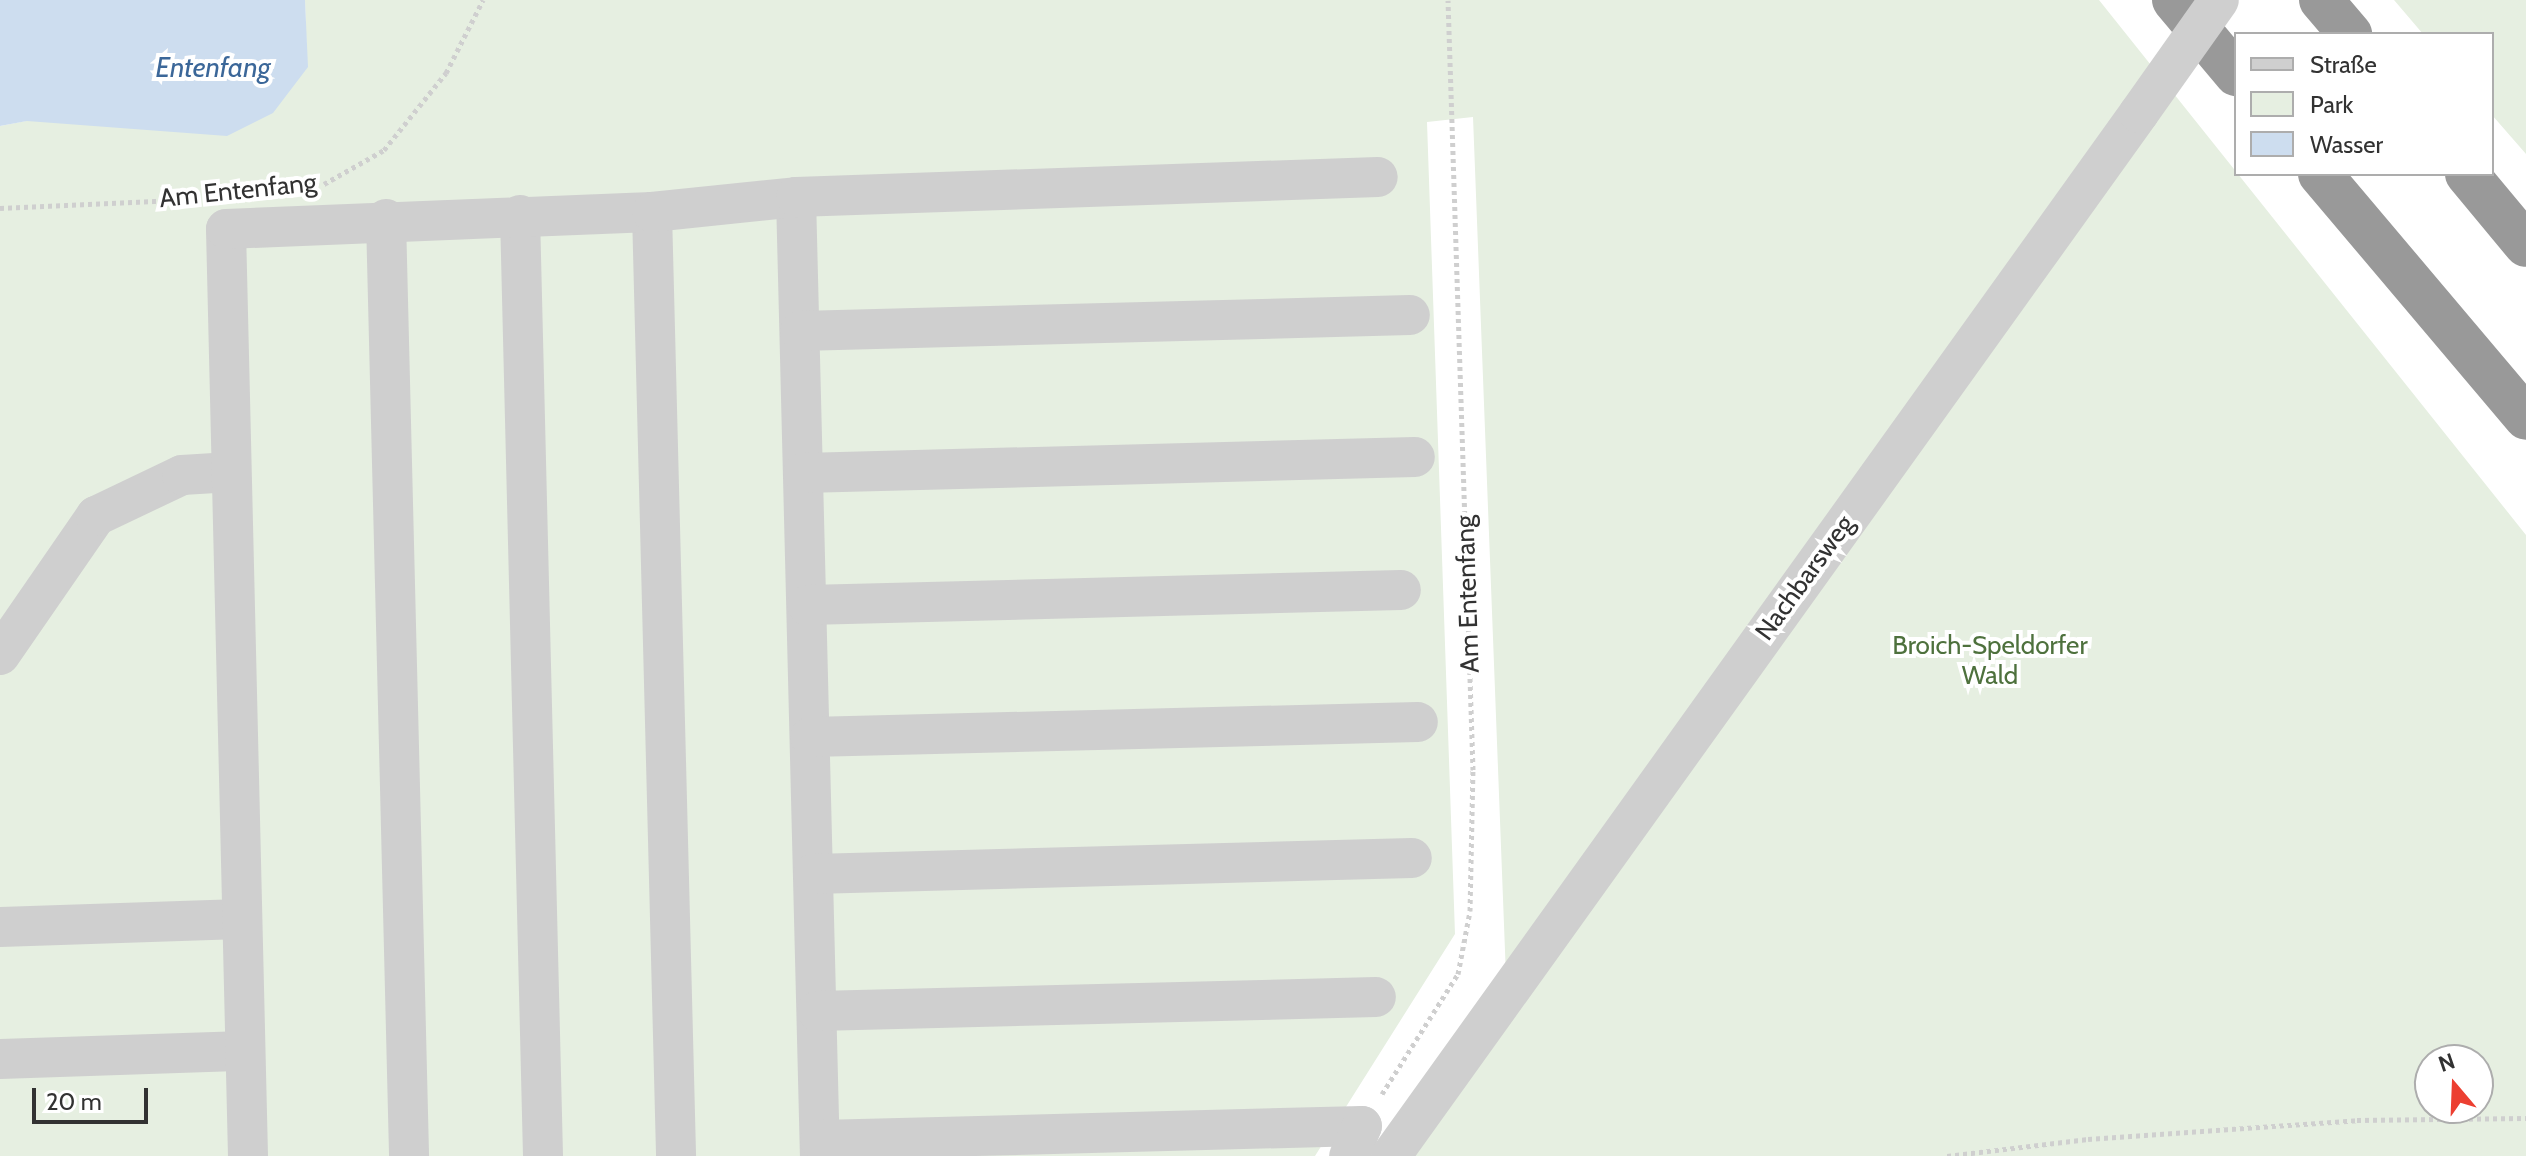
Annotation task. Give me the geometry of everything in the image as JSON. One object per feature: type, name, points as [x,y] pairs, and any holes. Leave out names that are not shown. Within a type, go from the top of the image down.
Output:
[{"type":"highway","points":[[2174,0],[2234,72]]},
{"type":"highway","points":[[2321,0],[2348,32]]},
{"type":"highway","points":[[2322,176],[2526,418]]},
{"type":"highway","points":[[2469,176],[2526,245]]},
{"type":"lane","name":"Nachbarsweg","points":[[1391,1156],[2219,0]]},
{"type":"lane","points":[[248,1156],[226,229],[386,219],[652,212],[796,197],[1378,177]]},
{"type":"lane","points":[[796,197],[820,1148],[1356,1141]]},
{"type":"lane","points":[[652,212],[676,1156]]},
{"type":"lane","points":[[520,215],[543,1156]]},
{"type":"lane","points":[[386,219],[409,1156]]},
{"type":"lane","points":[[800,331],[1410,315]]},
{"type":"lane","points":[[803,473],[1415,457]]},
{"type":"lane","points":[[0,655],[96,516],[182,475],[231,472]]},
{"type":"lane","points":[[807,605],[1401,590]]},
{"type":"lane","points":[[810,737],[1418,722]]},
{"type":"lane","points":[[813,874],[1412,858]]},
{"type":"lane","points":[[0,927],[241,919]]},
{"type":"lane","points":[[817,1011],[1376,997]]},
{"type":"lane","points":[[0,1059],[245,1051]]},
{"type":"path","name":"Am Entenfang","points":[[308,187],[322,185],[384,150],[446,73],[483,0]]},
{"type":"path","name":"Am Entenfang","points":[[1356,1141],[1458,974],[1470,911],[1473,770],[1448,0]]},
{"type":"path","name":"Am Entenfang","points":[[0,208],[209,199]]},
{"type":"path","points":[[1947,1156],[2088,1139],[2357,1120],[2526,1118]]},
{"type":"green space","name":"Broich-Speldorfer Wald","points":[[305,0],[2099,0],[2234,169],[2234,176],[2239,176],[2526,535],[2526,1156],[1409,1156],[1507,1003],[1473,117],[1427,122],[1455,934],[1315,1156],[0,1156],[0,126],[307,67]]},
{"type":"green space","points":[[2394,0],[2526,0],[2526,154],[2494,117],[2494,32],[2421,32]]},
{"type":"water","name":"Entenfang","points":[[0,0],[305,0],[308,67],[273,113],[227,136],[27,121],[0,126]]}]
